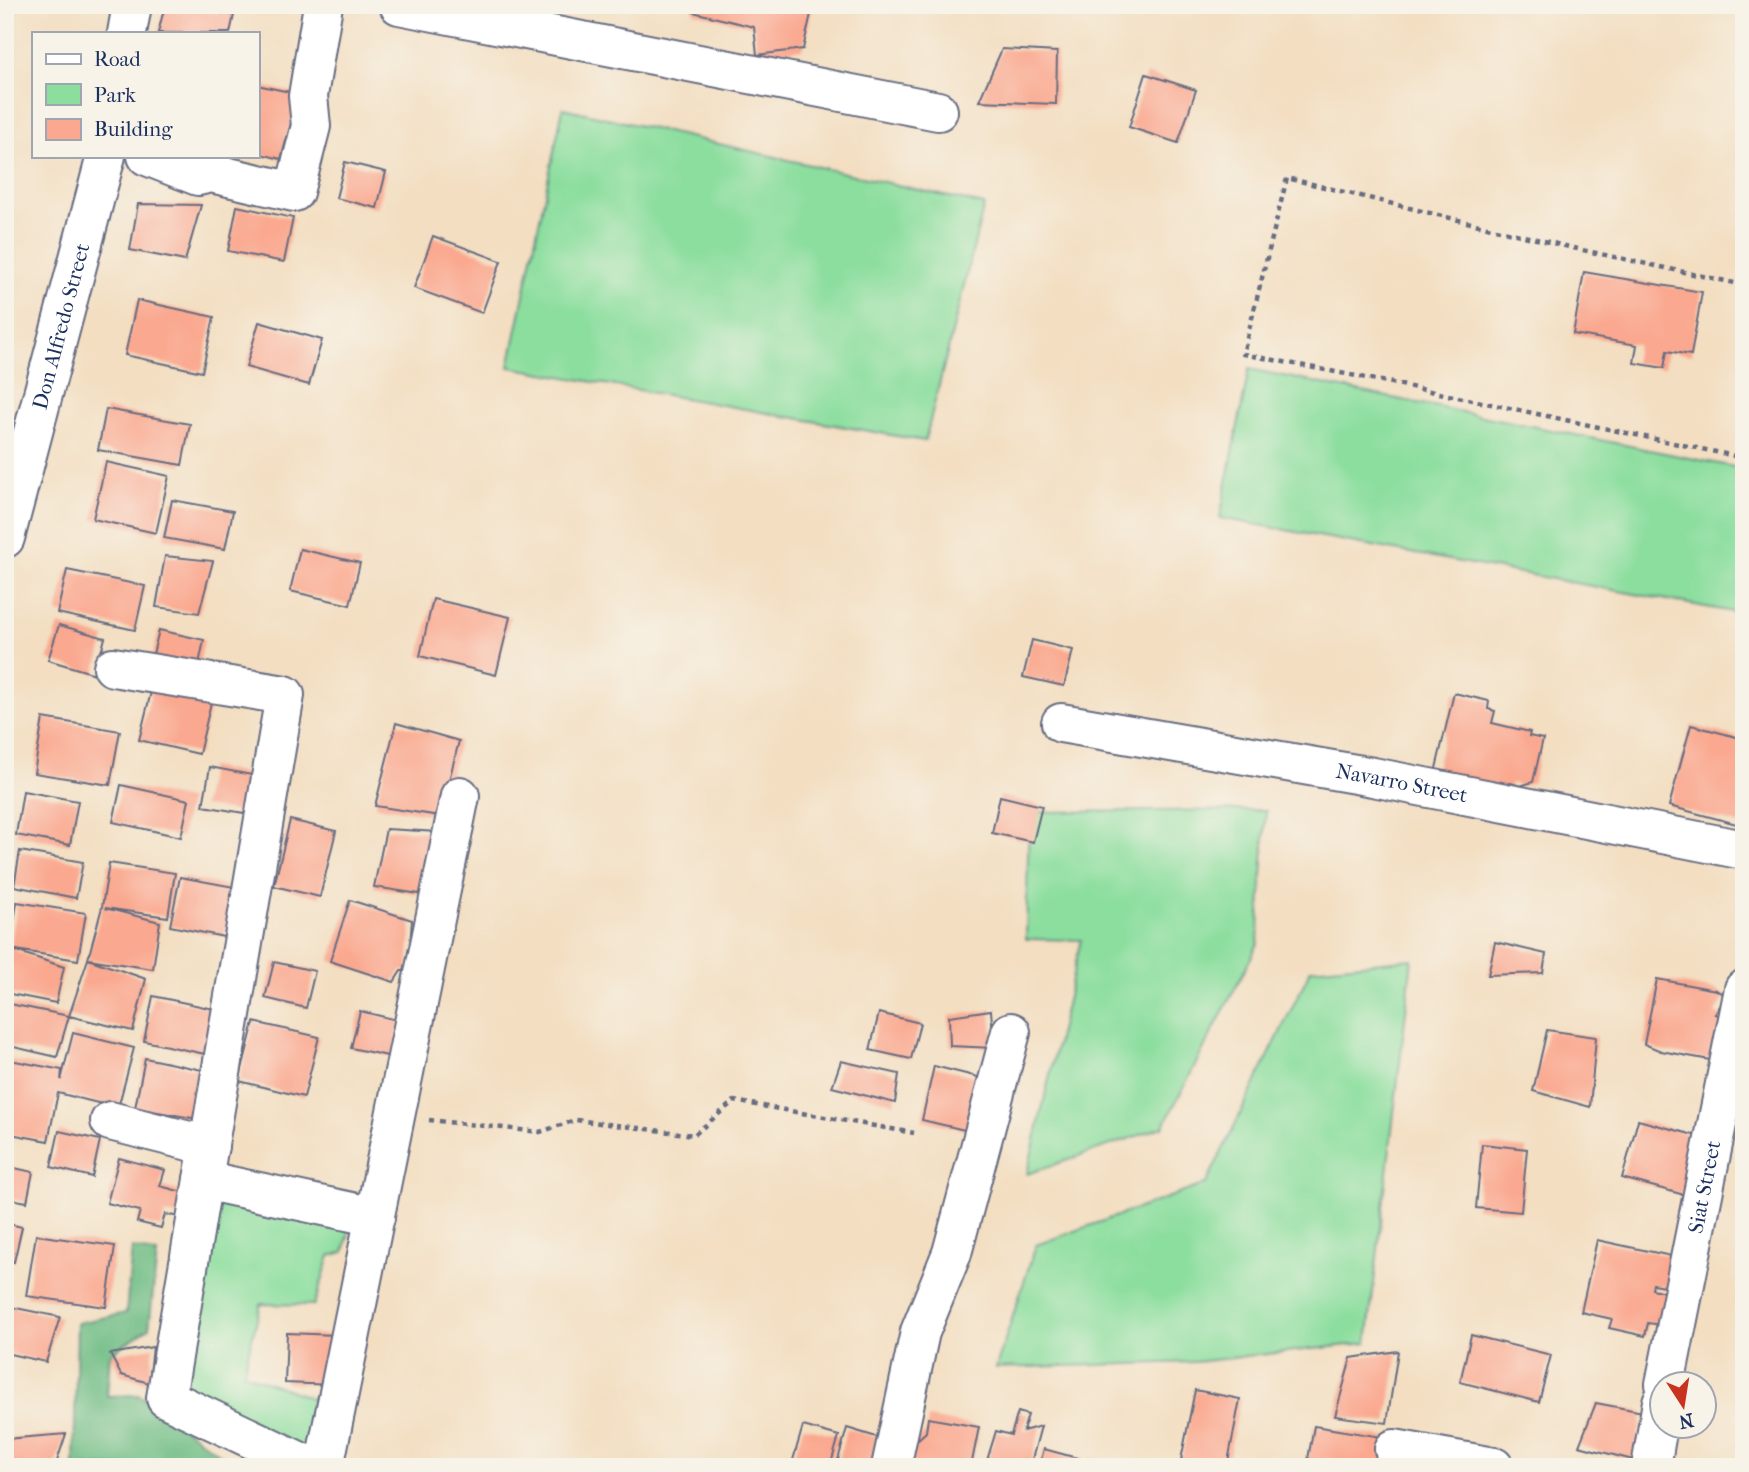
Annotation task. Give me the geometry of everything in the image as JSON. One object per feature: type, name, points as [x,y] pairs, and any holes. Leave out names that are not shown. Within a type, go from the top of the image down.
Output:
[{"type":"street","points":[[127,32],[132,5]]},
{"type":"street","points":[[152,158],[198,176],[211,173],[294,192],[312,126],[308,96],[323,5]]},
{"type":"street","points":[[399,5],[938,111]]},
{"type":"street","name":"Don Alfredo Street","points":[[5,538],[105,158]]},
{"type":"street","points":[[113,667],[285,695],[166,1398],[311,1467]]},
{"type":"street","name":"Navarro Street","points":[[1061,723],[1373,778],[1744,850]]},
{"type":"street","points":[[324,1467],[460,796]]},
{"type":"street","name":"Siat Street","points":[[1668,1370],[1744,989]]},
{"type":"street","points":[[891,1467],[920,1332],[952,1253],[1011,1032]]},
{"type":"street","points":[[110,1121],[206,1163],[375,1217]]},
{"type":"street","points":[[1651,1467],[1655,1440]]},
{"type":"street","points":[[1394,1449],[1494,1467]]},
{"type":"path","points":[[1744,285],[1573,248],[1287,178],[1243,355],[1392,383],[1744,458]]},
{"type":"path","points":[[395,1116],[540,1132],[576,1120],[694,1135],[734,1101],[914,1133]]},
{"type":"green space","points":[[563,108],[984,205],[925,441],[509,367]]},
{"type":"green space","points":[[1249,369],[1744,469],[1744,614],[1220,518]]},
{"type":"green space","points":[[1266,810],[1258,944],[1163,1127],[1027,1174],[1081,940],[1026,939],[1029,812]]},
{"type":"green space","points":[[1412,959],[1367,1343],[1195,1362],[996,1368],[1036,1245],[1206,1184],[1311,969]]},
{"type":"green space","points":[[217,1198],[352,1220],[344,1252],[330,1256],[314,1305],[261,1304],[243,1373],[316,1400],[303,1452],[177,1388]]},
{"type":"green space","points":[[132,1248],[157,1254],[149,1328],[110,1354],[107,1396],[139,1395],[222,1456],[258,1467],[74,1467],[77,1323],[126,1313]]},
{"type":"building","points":[[165,5],[234,15],[230,32],[158,32]]},
{"type":"building","points":[[694,5],[813,5],[803,49],[757,55],[754,27],[693,12]]},
{"type":"building","points":[[1002,49],[1057,52],[1056,104],[979,101]]},
{"type":"building","points":[[1146,74],[1196,90],[1178,143],[1129,127]]},
{"type":"building","points":[[259,85],[299,94],[281,159],[259,154]]},
{"type":"building","points":[[345,162],[386,172],[377,208],[336,198]]},
{"type":"building","points":[[138,204],[201,205],[185,261],[130,250]]},
{"type":"building","points":[[237,206],[293,218],[284,262],[228,251]]},
{"type":"building","points":[[433,236],[501,261],[482,313],[414,288]]},
{"type":"building","points":[[1584,272],[1702,292],[1691,355],[1667,351],[1664,368],[1634,363],[1637,345],[1573,334]]},
{"type":"building","points":[[137,300],[214,317],[202,372],[125,355]]},
{"type":"building","points":[[259,322],[322,340],[309,385],[246,367]]},
{"type":"building","points":[[106,409],[190,424],[182,465],[98,450]]},
{"type":"building","points":[[106,462],[169,476],[156,533],[93,519]]},
{"type":"building","points":[[172,500],[233,511],[225,549],[164,538]]},
{"type":"building","points":[[300,549],[360,563],[350,605],[290,591]]},
{"type":"building","points":[[165,556],[213,561],[199,613],[156,607]]},
{"type":"building","points":[[67,570],[145,586],[135,630],[57,613]]},
{"type":"building","points":[[433,599],[510,617],[496,675],[420,656]]},
{"type":"building","points":[[59,625],[105,638],[95,674],[48,660]]},
{"type":"building","points":[[159,630],[204,640],[198,669],[152,658]]},
{"type":"building","points":[[1032,640],[1073,650],[1064,686],[1023,677]]},
{"type":"building","points":[[153,684],[212,698],[199,754],[139,740]]},
{"type":"building","points":[[1454,693],[1489,701],[1488,709],[1495,711],[1492,723],[1530,732],[1529,736],[1543,739],[1533,782],[1520,786],[1511,783],[1509,797],[1433,781]]},
{"type":"building","points":[[43,718],[120,731],[110,785],[34,773]]},
{"type":"building","points":[[396,723],[459,741],[440,816],[375,806]]},
{"type":"building","points":[[1691,725],[1744,739],[1744,826],[1669,806]]},
{"type":"building","points":[[210,767],[257,776],[250,814],[203,806]]},
{"type":"building","points":[[121,785],[189,800],[181,837],[113,822]]},
{"type":"building","points":[[23,791],[78,801],[70,845],[16,835]]},
{"type":"building","points":[[1000,796],[1042,806],[1033,842],[992,833]]},
{"type":"building","points":[[290,820],[336,831],[320,897],[274,886]]},
{"type":"building","points":[[386,829],[438,832],[426,895],[374,887]]},
{"type":"building","points":[[20,851],[83,862],[76,898],[14,886]]},
{"type":"building","points":[[109,863],[175,873],[168,917],[105,908],[160,922],[153,969],[88,959],[102,907]]},
{"type":"building","points":[[180,877],[234,887],[224,937],[170,926]]},
{"type":"building","points":[[350,900],[412,920],[408,971],[401,971],[394,982],[330,961]]},
{"type":"building","points":[[17,902],[86,913],[78,960],[10,949]]},
{"type":"building","points":[[1495,942],[1546,954],[1543,973],[1488,975]]},
{"type":"building","points":[[10,949],[64,967],[56,1003],[5,993],[5,962]]},
{"type":"building","points":[[88,959],[146,979],[133,1031],[69,1016]]},
{"type":"building","points":[[274,962],[315,971],[306,1008],[265,998]]},
{"type":"building","points":[[1657,979],[1716,990],[1726,996],[1715,1014],[1729,1017],[1721,1062],[1661,1051],[1644,1044]]},
{"type":"building","points":[[153,996],[214,1009],[205,1054],[144,1041]]},
{"type":"building","points":[[5,1003],[69,1016],[57,1057],[5,1045]]},
{"type":"building","points":[[991,1010],[994,1048],[950,1046],[949,1016]]},
{"type":"building","points":[[360,1011],[401,1021],[392,1057],[351,1048]]},
{"type":"building","points":[[879,1013],[920,1023],[911,1059],[870,1050]]},
{"type":"building","points":[[254,1022],[319,1037],[304,1097],[239,1081]]},
{"type":"building","points":[[1547,1030],[1596,1037],[1590,1107],[1533,1091]]},
{"type":"building","points":[[73,1033],[134,1048],[118,1108],[58,1093],[48,1141],[5,1133],[5,1059],[62,1070],[61,1080]]},
{"type":"building","points":[[145,1058],[207,1071],[198,1119],[135,1108]]},
{"type":"building","points":[[841,1061],[899,1074],[895,1103],[832,1087]]},
{"type":"building","points":[[934,1066],[978,1077],[969,1131],[922,1120]]},
{"type":"building","points":[[1638,1120],[1705,1138],[1688,1196],[1622,1178]]},
{"type":"building","points":[[59,1131],[100,1140],[92,1177],[51,1167]]},
{"type":"building","points":[[1482,1144],[1527,1149],[1521,1212],[1476,1208]]},
{"type":"building","points":[[119,1158],[165,1170],[160,1186],[190,1194],[184,1218],[165,1214],[161,1228],[137,1222],[140,1211],[107,1203]]},
{"type":"building","points":[[5,1166],[33,1172],[27,1202],[5,1198]]},
{"type":"building","points":[[5,1223],[22,1227],[14,1262],[5,1260]]},
{"type":"building","points":[[36,1235],[115,1246],[106,1307],[26,1296]]},
{"type":"building","points":[[1597,1240],[1676,1257],[1669,1287],[1653,1284],[1652,1289],[1669,1293],[1662,1325],[1648,1323],[1645,1336],[1609,1328],[1612,1319],[1581,1312]]},
{"type":"building","points":[[11,1307],[60,1317],[46,1362],[5,1353],[5,1329]]},
{"type":"building","points":[[287,1333],[336,1335],[334,1385],[285,1383]]},
{"type":"building","points":[[1471,1335],[1551,1355],[1539,1402],[1460,1382]]},
{"type":"building","points":[[153,1347],[149,1383],[121,1375],[110,1354]]},
{"type":"building","points":[[1398,1351],[1387,1423],[1335,1416],[1351,1358]]},
{"type":"building","points":[[1195,1390],[1240,1399],[1227,1467],[1181,1460]]},
{"type":"building","points":[[1596,1403],[1643,1412],[1633,1460],[1579,1446]]},
{"type":"building","points":[[1018,1412],[1028,1415],[1023,1431],[1041,1426],[1030,1467],[985,1467],[996,1431],[1011,1435]]},
{"type":"building","points":[[928,1418],[979,1427],[971,1467],[904,1467],[910,1435],[916,1441],[926,1432]]},
{"type":"building","points":[[803,1426],[839,1436],[830,1467],[791,1467]]},
{"type":"building","points":[[1314,1426],[1388,1438],[1383,1467],[1352,1467],[1308,1459]]},
{"type":"building","points":[[847,1428],[883,1439],[874,1467],[836,1467]]},
{"type":"building","points":[[66,1434],[55,1467],[5,1467],[5,1439]]},
{"type":"building","points":[[1044,1449],[1088,1461],[1089,1458],[1107,1462],[1106,1467],[1039,1467]]}]
